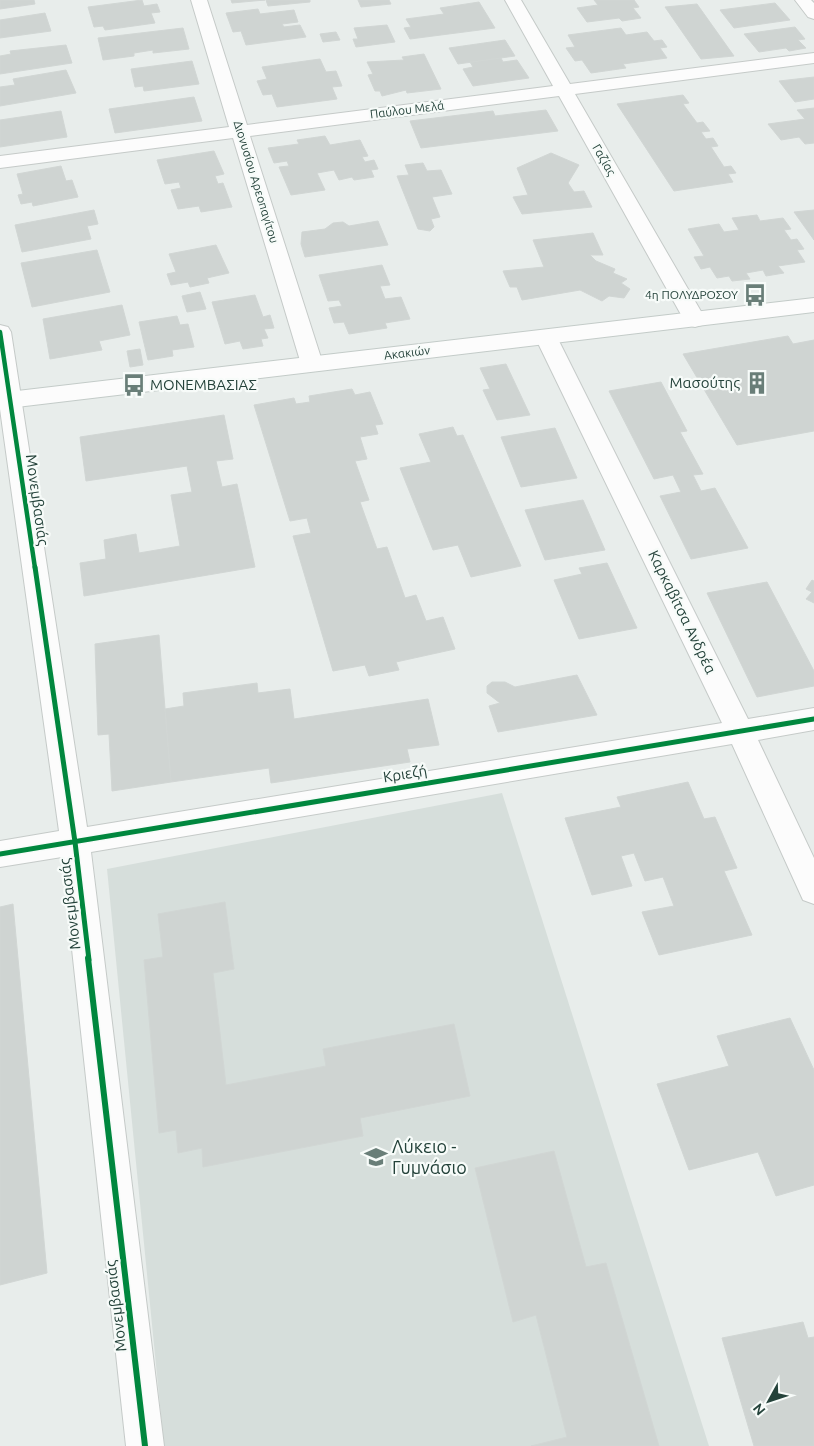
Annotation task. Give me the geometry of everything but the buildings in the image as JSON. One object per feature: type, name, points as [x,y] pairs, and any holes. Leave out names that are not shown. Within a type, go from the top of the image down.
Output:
[{"type":"street","name":"Διονυσίου Αρεοπαγίτου","points":[[199,0],[312,364]]},
{"type":"street","name":"Γαζίας","points":[[513,0],[695,320]]},
{"type":"street","points":[[802,0],[814,14]]},
{"type":"street","name":"Παύλου Μελά","points":[[0,162],[814,58]]},
{"type":"street","name":"Ακακιών","points":[[5,400],[814,305]]},
{"type":"street","name":"Μονεμβασιάς","points":[[0,332],[5,400],[76,842],[145,1446]]},
{"type":"street","name":"Καρκαβίτσα Ανδρέα","points":[[546,337],[740,731],[814,890]]},
{"type":"street","name":"Κριεζή","points":[[0,854],[814,719]]},
{"type":"shaded area","name":"Λύκειο - Γυμνάσιο","points":[[502,793],[709,1446],[164,1446],[107,869]]},
{"type":"cycle path","points":[[0,332],[75,842],[145,1446]]},
{"type":"cycle path","points":[[0,854],[814,719]]},
{"type":"place","name":"4η ΠΟΛΥΔΡΟΣΟΥ","points":[[755,295]]},
{"type":"place","name":"Μασούτης","points":[[757,383]]},
{"type":"place","name":"ΜΟΝΕΜΒΑΣΙΑΣ","points":[[134,385]]},
{"type":"place","name":"Λύκειο - Γυμνάσιο","points":[[376,1157]]}]
